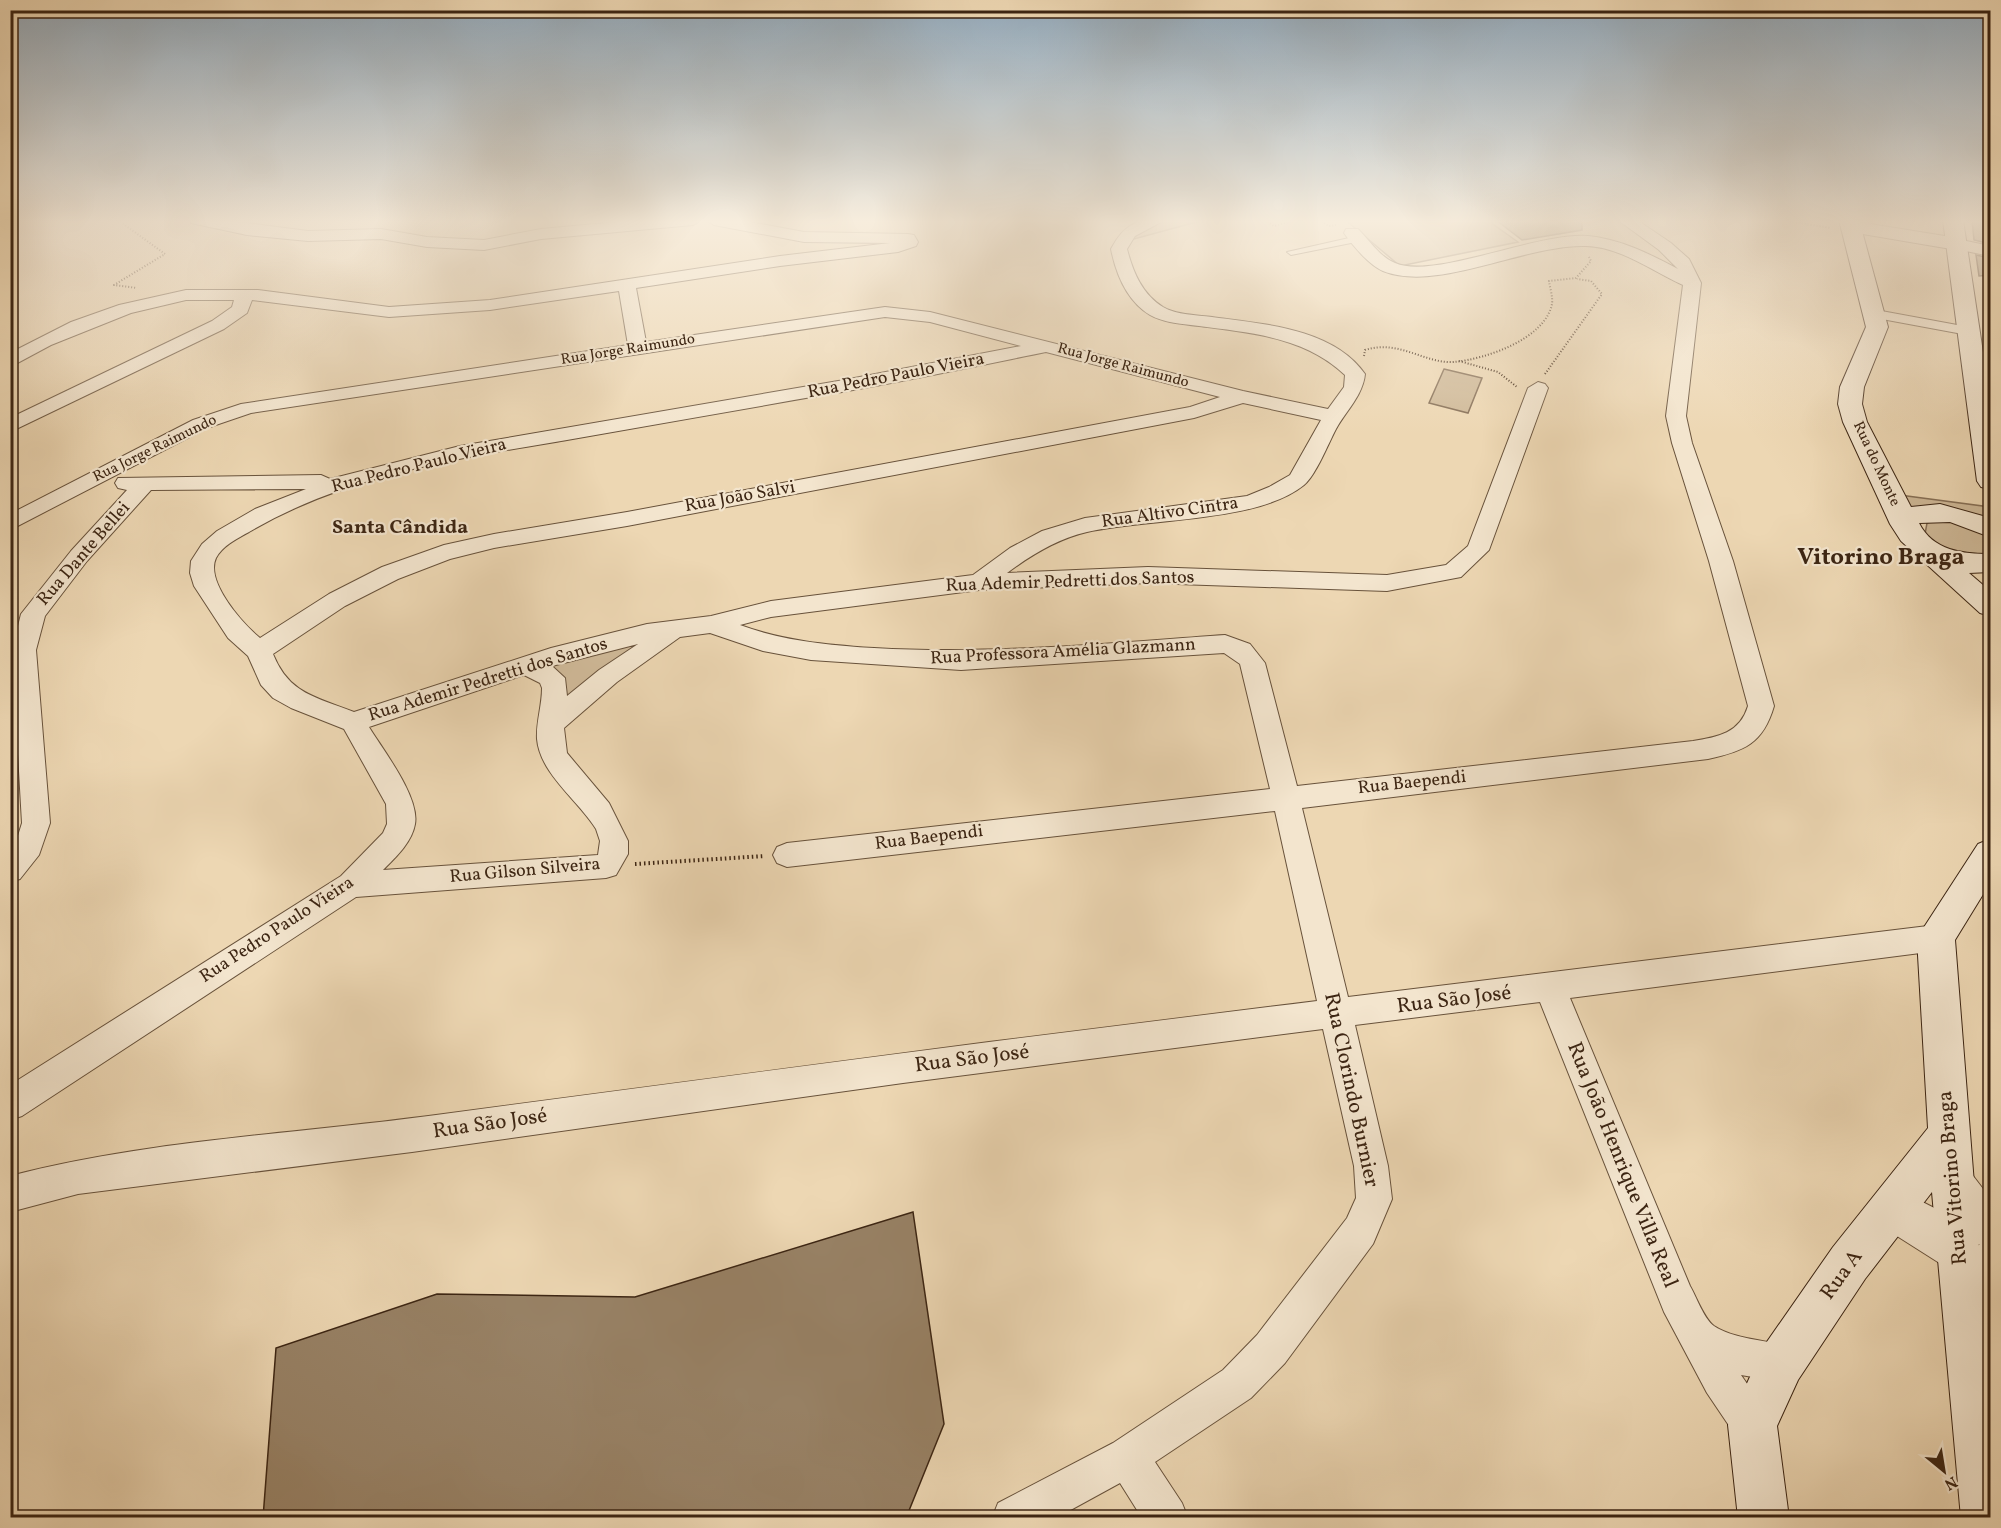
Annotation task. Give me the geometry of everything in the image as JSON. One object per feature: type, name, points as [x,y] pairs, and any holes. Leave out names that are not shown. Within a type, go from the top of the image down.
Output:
[{"type":"main road","name":"Rua do Monte","points":[[1870,291],[1877,327],[1852,387],[1850,404],[1855,422],[1912,535],[1990,606]]},
{"type":"main road","points":[[1963,291],[1990,481]]},
{"type":"main road","points":[[1990,528],[1950,513],[1934,512],[1909,517],[1912,535],[1962,564],[1990,563]]},
{"type":"main road","points":[[1936,938],[1990,854]]},
{"type":"main road","name":"Rua Vitorino Braga","points":[[1936,938],[1952,1183],[1982,1244],[1964,1294],[1987,1518]]},
{"type":"main road","name":"Rua A","points":[[1752,1425],[1781,1363],[1849,1263],[1948,1136]]},
{"type":"main road","points":[[1893,1209],[1936,1233],[1982,1244]]},
{"type":"main road","name":"Rua João Henrique Villa Real","points":[[1752,1425],[1764,1518]]},
{"type":"street","points":[[10,361],[44,341],[78,326],[125,309],[186,295],[244,295],[389,312],[490,305],[584,291]]},
{"type":"street","points":[[628,291],[638,348]]},
{"type":"street","points":[[1138,291],[1150,306],[1173,317],[1280,332],[1330,351],[1347,365]]},
{"type":"street","name":"Rua Baependi","points":[[787,855],[1286,796],[1662,756],[1731,744],[1750,734],[1759,721],[1761,706],[1721,561],[1682,443],[1677,416],[1691,291]]},
{"type":"street","points":[[10,426],[218,325],[241,309],[244,295]]},
{"type":"street","name":"Rua Jorge Raimundo","points":[[10,523],[200,424],[248,408],[885,312],[930,317],[1242,397],[1334,416]]},
{"type":"street","points":[[1876,314],[1968,331]]},
{"type":"street","name":"Rua Pedro Paulo Vieira","points":[[10,1104],[351,885],[393,841],[401,824],[399,803],[353,722],[300,701],[282,691],[270,678],[259,651],[237,632],[206,586],[202,573],[203,561],[210,549],[225,536],[254,519],[342,482],[460,452],[844,386],[1050,346]]},
{"type":"street","name":"Rua Altivo Cintra","points":[[979,582],[1018,553],[1050,536],[1085,525],[1251,502],[1277,492],[1298,479],[1334,416],[1354,387],[1355,374],[1347,365]]},
{"type":"street","name":"Rua Ademir Pedretti dos Santos","points":[[353,722],[560,654],[681,627],[711,624],[754,611],[979,582],[1148,575],[1387,584],[1453,572],[1478,550],[1529,389]]},
{"type":"street","name":"Rua João Salvi","points":[[259,651],[337,600],[390,573],[444,554],[494,541],[627,519],[1194,412],[1242,397]]},
{"type":"street","points":[[89,482],[144,484],[342,482]]},
{"type":"street","name":"Rua Dante Bellei","points":[[10,870],[29,847],[36,823],[24,650],[33,614],[79,556],[144,484]]},
{"type":"street","name":"Rua Professora Amélia Glazmann","points":[[711,624],[762,642],[809,650],[941,660],[1225,644],[1238,648]]},
{"type":"street","points":[[550,725],[608,676],[681,627]]},
{"type":"street","name":"Rua Clorindo Burnier","points":[[1013,1518],[1127,1457],[1237,1384],[1271,1349],[1360,1231],[1374,1199],[1371,1166],[1286,796],[1251,663],[1247,654],[1238,648]]},
{"type":"street","name":"Rua Gilson Silveira","points":[[351,885],[606,866],[613,860],[615,851],[606,819],[571,780],[555,757],[549,740],[555,694],[552,678],[539,669],[523,666]]},
{"type":"street","name":"Rua São José","points":[[10,1194],[78,1176],[412,1135],[915,1066],[1936,938]]},
{"type":"street","name":"Rua João Henrique Villa Real","points":[[1550,988],[1677,1299],[1721,1379],[1752,1425]]},
{"type":"street","points":[[1701,1340],[1740,1356],[1781,1363]]},
{"type":"street","points":[[1127,1457],[1167,1518]]},
{"type":"path","points":[[159,291],[186,295]]},
{"type":"path","points":[[1458,361],[1507,348],[1534,332],[1545,321],[1552,303],[1550,291]]},
{"type":"path","points":[[1347,365],[1360,360],[1370,346],[1380,345],[1441,360],[1458,361],[1498,372],[1529,389],[1592,313],[1602,294],[1600,291]]},
{"type":"path","points":[[606,866],[787,855]]},
{"type":"shaded area","points":[[1444,369],[1482,378],[1468,413],[1429,403]]},
{"type":"shaded area","points":[[1892,494],[1990,507],[1990,527],[1969,517],[1908,514]]},
{"type":"shaded area","points":[[1944,519],[1987,535],[1990,539],[1990,555],[1948,553],[1925,534],[1927,523]]},
{"type":"shaded area","points":[[655,635],[568,702],[545,663]]},
{"type":"building","points":[[913,1212],[944,1424],[906,1518],[263,1518],[276,1348],[437,1294],[635,1297]]},
{"type":"district","name":"Santa Cândida","points":[[400,528]]},
{"type":"district","name":"Vitorino Braga","points":[[1881,558]]}]
